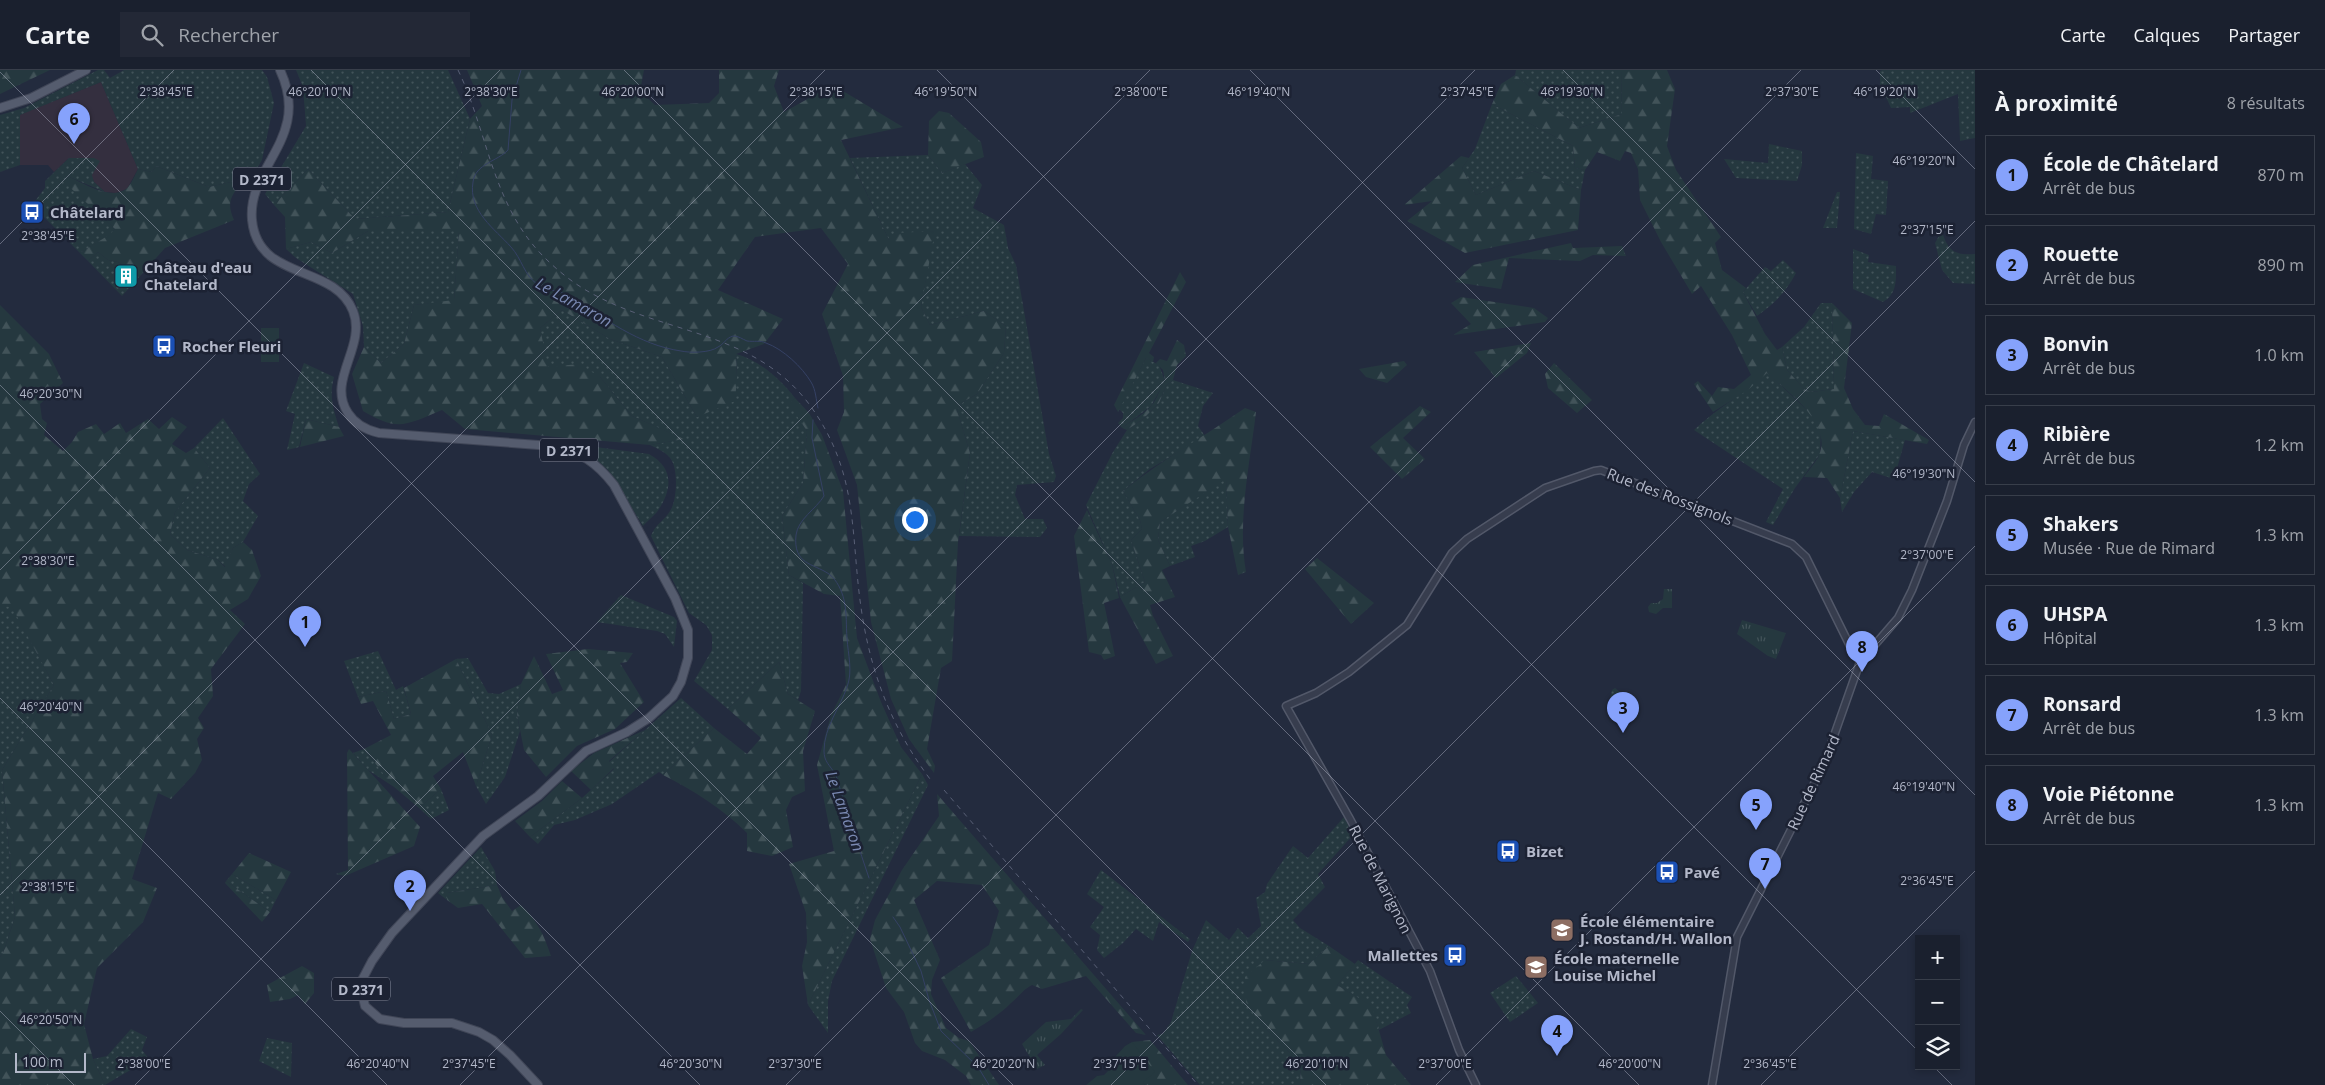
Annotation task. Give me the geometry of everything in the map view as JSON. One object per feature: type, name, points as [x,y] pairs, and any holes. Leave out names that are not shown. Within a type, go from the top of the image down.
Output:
[{"type":"main road","points":[[0,106],[32,94],[79,70]]},
{"type":"main road","points":[[0,106],[31,98],[86,70]]},
{"type":"main road","name":"D 2371","points":[[280,70],[287,93],[286,125],[278,148],[256,190],[252,220],[256,235],[266,252],[278,262],[334,289],[347,301],[353,312],[357,326],[356,339],[344,375],[341,395],[348,414],[364,428],[391,435],[552,446],[570,450],[588,458],[602,470],[614,485],[675,598],[688,630],[690,644],[686,669],[673,696],[636,726],[586,751],[538,796],[498,823],[483,836],[397,927],[372,961],[362,980],[362,998],[374,1015],[387,1021],[404,1023],[452,1023],[479,1032],[499,1045],[538,1085]]},
{"type":"main road","name":"D 2371","points":[[284,70],[291,97],[290,124],[281,151],[260,191],[255,218],[259,234],[266,247],[281,261],[298,271]]},
{"type":"street","name":"Rue de Rimard","points":[[1712,1085],[1737,937],[1824,764],[1860,662],[1903,611],[1949,494],[1964,445],[1975,422]]},
{"type":"street","name":"Rue des Rossignols","points":[[1286,706],[1316,693],[1349,672],[1407,625],[1452,553],[1468,539],[1545,488],[1601,470],[1792,544],[1806,557],[1852,650],[1860,662]]},
{"type":"street","name":"Rue de Marignon","points":[[1286,706],[1354,827],[1430,971],[1459,1050],[1476,1085]]},
{"type":"shaded area","points":[[101,82],[138,169],[127,189],[116,193],[105,192],[94,182],[91,175],[95,167],[69,158],[54,172],[48,165],[20,165],[19,115]]},
{"type":"green space","points":[[0,70],[50,70],[0,94]]},
{"type":"green space","points":[[98,70],[104,70],[110,78],[124,70],[262,70],[267,77],[274,103],[262,160],[255,172],[244,179],[209,187],[156,166],[152,172],[138,169],[101,82],[20,115],[20,165],[0,172],[0,115],[24,108]]},
{"type":"green space","points":[[296,70],[448,70],[470,119],[448,212],[355,219],[308,169],[274,205],[265,194],[306,126],[303,87]]},
{"type":"green space","points":[[467,70],[644,70],[640,91],[655,105],[709,103],[719,93],[719,70],[779,70],[774,86],[784,112],[833,85],[903,127],[841,140],[889,240],[897,233],[935,231],[921,307],[930,325],[984,311],[1006,326],[1004,353],[977,394],[963,402],[957,410],[970,453],[958,542],[952,661],[941,668],[927,749],[935,766],[934,773],[909,739],[891,699],[871,622],[857,485],[837,430],[844,412],[843,376],[822,314],[848,264],[821,228],[755,237],[718,290],[783,319],[764,344],[736,354],[735,401],[697,417],[662,357],[610,339],[562,310],[540,328],[548,367],[579,364],[600,377],[632,416],[684,439],[650,445],[465,429],[442,410],[410,422],[394,424],[375,418],[363,411],[352,374],[364,347],[381,363],[404,344],[414,305],[454,300],[459,231],[368,231],[332,253],[311,242],[286,249],[285,217],[274,205],[308,169],[355,219],[448,212],[470,119],[482,106]]},
{"type":"green space","points":[[1516,70],[1621,70],[1622,114],[1579,128],[1515,75]]},
{"type":"green space","points":[[1621,70],[1667,70],[1675,89],[1667,146],[1676,170],[1721,237],[1715,243],[1722,270],[1746,288],[1743,292],[1765,334],[1777,350],[1782,347],[1787,370],[1804,389],[1811,392],[1834,389],[1832,303],[1852,323],[1844,388],[1853,409],[1865,425],[1879,426],[1884,414],[1929,440],[1927,444],[1853,431],[1840,498],[1827,478],[1804,477],[1819,455],[1822,443],[1820,431],[1806,409],[1767,373],[1748,390],[1713,412],[1694,384],[1698,381],[1712,396],[1718,387],[1734,389],[1751,375],[1732,335],[1701,286],[1692,294],[1661,242],[1640,200],[1638,169],[1631,153],[1625,151],[1620,161],[1597,152],[1585,170],[1575,168],[1573,146],[1492,104],[1501,84],[1515,75],[1579,128],[1622,114]]},
{"type":"green space","points":[[1975,70],[1975,138],[1960,141],[1958,94],[1910,113],[1910,107],[1891,108],[1880,84],[1880,71]]},
{"type":"green space","points":[[1492,104],[1573,146],[1575,168],[1585,170],[1581,190],[1534,171],[1476,195],[1462,168],[1475,149]]},
{"type":"green space","points":[[939,111],[949,113],[981,142],[984,157],[942,173],[928,155],[929,121]]},
{"type":"green space","points":[[1769,144],[1802,151],[1802,165],[1797,181],[1736,178],[1724,159],[1768,163]]},
{"type":"green space","points":[[1856,153],[1873,156],[1871,179],[1888,181],[1886,215],[1876,214],[1871,234],[1854,229]]},
{"type":"green space","points":[[928,155],[942,173],[965,164],[982,185],[973,208],[1004,225],[1008,248],[1016,265],[1049,454],[1056,476],[1054,482],[1017,485],[1015,495],[1025,519],[1043,519],[1047,528],[1040,537],[959,536],[970,453],[957,410],[963,402],[977,394],[1004,353],[1006,326],[984,311],[930,325],[921,307],[934,231],[889,240],[850,158]]},
{"type":"green space","points":[[1461,156],[1469,158],[1462,168],[1476,195],[1534,171],[1581,190],[1578,230],[1465,253],[1407,221],[1432,201],[1404,205]]},
{"type":"green space","points":[[69,158],[94,158],[100,161],[92,175],[94,182],[105,192],[67,176],[63,180],[115,229],[110,235],[80,253],[32,205],[45,188],[45,181]]},
{"type":"green space","points":[[156,166],[209,187],[244,179],[230,202],[234,220],[165,248],[140,276],[118,262],[108,260],[98,252],[88,261],[80,253],[109,235],[115,229],[62,180],[67,176],[104,192],[119,192],[128,187],[138,169],[152,172]]},
{"type":"green space","points":[[1837,192],[1840,192],[1837,228],[1823,228]]},
{"type":"green space","points":[[368,231],[459,231],[454,301],[414,305],[404,344],[381,363],[364,347],[363,326],[353,294],[296,258],[286,249],[311,242],[332,253]]},
{"type":"green space","points":[[1942,231],[1946,243],[1957,253],[1975,254],[1975,284],[1953,283],[1942,270],[1935,243]]},
{"type":"green space","points":[[1571,243],[1573,248],[1622,246],[1626,256],[1593,255],[1580,261],[1509,258],[1501,289],[1455,282],[1473,265]]},
{"type":"green space","points":[[1853,249],[1869,255],[1868,262],[1896,266],[1896,282],[1888,299],[1883,302],[1853,289]]},
{"type":"green space","points":[[98,252],[108,260],[118,262],[140,276],[122,296],[88,261]]},
{"type":"green space","points":[[1783,260],[1796,273],[1779,297],[1757,316],[1743,292],[1765,267],[1771,271]]},
{"type":"green space","points":[[1180,272],[1186,282],[1149,353],[1154,357],[1153,362],[1146,358],[1118,412],[1114,405]]},
{"type":"green space","points":[[1461,297],[1534,308],[1548,318],[1545,322],[1453,335],[1471,324],[1451,303]]},
{"type":"green space","points":[[1821,303],[1832,303],[1834,389],[1811,392],[1804,389],[1787,370],[1782,347],[1804,327]]},
{"type":"green space","points":[[0,305],[49,354],[63,383],[40,404],[42,419],[47,423],[44,435],[63,451],[78,432],[96,424],[104,434],[120,423],[126,433],[148,419],[159,429],[172,417],[187,427],[172,444],[186,453],[194,448],[210,468],[175,512],[170,534],[187,550],[218,560],[225,567],[233,548],[243,542],[252,550],[261,576],[248,599],[230,610],[245,624],[211,669],[213,696],[198,718],[204,728],[197,739],[202,760],[195,773],[171,799],[158,793],[132,879],[157,888],[143,922],[97,968],[84,1024],[93,1059],[105,1085],[0,1085],[0,957],[15,917],[2,770],[54,685],[12,607],[0,606]]},
{"type":"green space","points":[[562,310],[610,339],[662,357],[697,417],[737,377],[736,354],[753,361],[768,371],[795,398],[790,404],[807,431],[803,483],[782,516],[789,575],[803,583],[801,691],[798,700],[788,694],[779,662],[728,709],[694,681],[712,650],[712,635],[706,625],[689,613],[651,536],[672,506],[676,479],[674,466],[670,458],[650,445],[683,439],[632,416],[600,377],[547,367],[540,328]]},
{"type":"green space","points":[[261,328],[279,328],[279,362],[261,362]]},
{"type":"green space","points":[[1177,340],[1184,345],[1186,356],[1177,365],[1173,380],[1166,386],[1159,403],[1143,419],[1127,430],[1122,428],[1143,413],[1154,402],[1165,381],[1163,370],[1156,363],[1160,359],[1167,361]]},
{"type":"green space","points":[[1531,343],[1527,353],[1496,378],[1474,352]]},
{"type":"green space","points":[[1146,358],[1159,365],[1165,381],[1151,406],[1122,428],[1118,423],[1123,418],[1123,413],[1119,409]]},
{"type":"green space","points":[[1404,361],[1407,365],[1387,383],[1366,377],[1359,369]]},
{"type":"green space","points":[[304,363],[334,377],[332,402],[339,427],[306,419],[299,447],[287,450],[295,414],[286,411]]},
{"type":"green space","points":[[1554,363],[1592,400],[1577,413],[1548,388],[1545,374]]},
{"type":"green space","points":[[1767,372],[1812,415],[1821,430],[1820,454],[1795,488],[1773,525],[1766,522],[1783,489],[1694,430]]},
{"type":"green space","points":[[1173,380],[1213,393],[1203,406],[1198,426],[1205,436],[1150,469],[1123,491],[1140,520],[1142,529],[1131,540],[1145,582],[1120,597],[1112,564],[1086,505],[1113,452],[1127,430],[1143,419],[1159,403],[1166,386]]},
{"type":"green space","points":[[795,398],[809,413],[822,435],[843,491],[857,638],[881,702],[901,747],[922,774],[808,1005],[802,966],[807,942],[806,913],[789,864],[834,851],[817,765],[831,715],[846,685],[840,596],[824,594],[789,575],[782,516],[803,483],[807,431],[789,404]]},
{"type":"green space","points":[[1420,406],[1431,412],[1403,438],[1425,459],[1402,479],[1370,447]]},
{"type":"green space","points":[[1245,408],[1256,412],[1244,512],[1243,532],[1246,572],[1238,575],[1228,527],[1226,479],[1160,522],[1158,540],[1170,566],[1162,570],[1175,597],[1150,605],[1153,616],[1173,656],[1156,664],[1120,597],[1145,582],[1131,540],[1142,529],[1140,520],[1123,491],[1152,469]]},
{"type":"green space","points":[[223,418],[260,474],[249,484],[243,501],[258,516],[243,542],[233,548],[226,567],[218,560],[187,550],[170,534],[175,512],[210,468],[194,448]]},
{"type":"green space","points":[[306,419],[339,427],[344,436],[300,447]]},
{"type":"green space","points":[[1853,431],[1905,440],[1894,479],[1872,472],[1854,492],[1842,512],[1840,498]]},
{"type":"green space","points":[[562,444],[649,454],[657,460],[667,472],[668,487],[657,512],[643,526],[608,470],[588,453]]},
{"type":"green space","points":[[1226,478],[1228,527],[1205,541],[1191,546],[1195,557],[1170,566],[1158,540],[1160,522]]},
{"type":"green space","points":[[1087,510],[1112,564],[1119,598],[1104,603],[1115,656],[1104,660],[1101,655],[1089,652],[1074,536]]},
{"type":"green space","points":[[1317,558],[1374,603],[1351,624],[1305,569]]},
{"type":"green space","points":[[1664,589],[1672,589],[1672,608],[1663,608],[1656,614],[1649,612],[1648,607],[1651,603],[1657,603],[1663,599]]},
{"type":"green space","points":[[621,595],[674,617],[677,621],[674,647],[665,634],[657,631],[597,622]]},
{"type":"green space","points":[[0,606],[12,606],[54,685],[2,770],[15,917],[0,957]]},
{"type":"green space","points":[[1742,620],[1786,633],[1776,659],[1768,656],[1737,634]]},
{"type":"green space","points":[[588,649],[633,653],[627,662],[620,663],[644,702],[615,729],[577,746],[546,777],[524,750],[517,714],[521,684],[534,656],[552,694],[563,690],[546,654]]},
{"type":"green space","points":[[378,651],[396,690],[403,686],[411,714],[394,719],[386,691],[358,697],[344,661]]},
{"type":"green space","points":[[468,658],[488,693],[499,694],[521,684],[517,714],[520,731],[505,777],[486,804],[476,786],[492,735],[456,659]]},
{"type":"green space","points":[[456,659],[492,735],[476,786],[463,752],[433,776],[441,789],[419,808],[394,787],[364,749],[391,735],[373,701],[361,704],[358,697],[386,691],[394,719],[411,714],[404,688]]},
{"type":"green space","points":[[779,662],[788,694],[815,711],[803,751],[805,791],[792,797],[786,810],[793,847],[772,856],[747,851],[747,833],[707,801],[663,775],[714,728],[747,754],[761,738],[728,709]]},
{"type":"green space","points":[[1615,688],[1634,704],[1620,718],[1617,718],[1608,706],[1612,690]]},
{"type":"green space","points":[[681,698],[714,728],[663,775],[659,772],[612,804],[575,820],[554,825],[538,844],[530,837],[582,798],[614,769],[609,762]]},
{"type":"green space","points":[[645,730],[609,761],[614,768],[591,790],[571,771],[594,753]]},
{"type":"green space","points":[[349,749],[420,827],[414,846],[345,876],[336,874],[348,870],[347,753]]},
{"type":"green space","points":[[364,749],[394,787],[368,770],[353,753]]},
{"type":"green space","points":[[922,774],[928,785],[832,981],[828,1001],[828,1033],[808,1005]]},
{"type":"green space","points":[[562,781],[582,798],[530,837],[515,821],[542,801]]},
{"type":"green space","points":[[441,789],[449,810],[431,819],[419,808]]},
{"type":"green space","points":[[937,794],[1146,1035],[1136,1033],[1086,976],[1042,989],[1032,985],[1025,989],[997,1015],[971,1032],[941,978],[989,945],[999,911],[982,885],[937,881],[914,900],[940,960],[932,980],[931,994],[946,1028],[959,1038],[969,1041],[999,1085],[971,1085],[966,1076],[945,1060],[922,1051],[915,1043],[904,1012],[886,988],[870,939],[875,920],[902,870],[939,816]]},
{"type":"green space","points":[[1344,817],[1353,835],[1318,874],[1325,887],[1293,920],[1300,928],[1329,946],[1309,964],[1265,960],[1260,1023],[1301,1064],[1300,1085],[1200,1085],[1157,1035],[1163,1034],[1171,1022],[1192,951],[1206,920],[1229,940],[1238,928],[1248,938],[1261,926],[1256,898],[1265,892],[1267,884],[1293,846],[1308,858]]},
{"type":"green space","points":[[481,847],[495,871],[497,885],[447,893],[447,900],[438,893]]},
{"type":"green space","points":[[249,853],[291,872],[276,900],[232,874]]},
{"type":"green space","points":[[1101,870],[1190,939],[1188,942],[1159,922],[1153,941],[1136,929],[1123,943],[1104,958],[1097,950],[1100,935],[1090,927],[1104,907],[1087,894]]},
{"type":"green space","points":[[232,874],[276,900],[270,912],[226,881]]},
{"type":"green space","points":[[226,881],[270,912],[262,922],[225,883]]},
{"type":"green space","points":[[497,885],[502,897],[512,911],[521,905],[536,922],[551,956],[525,958],[482,904],[458,908],[447,900],[447,893]]},
{"type":"green space","points":[[1329,946],[1355,964],[1337,985],[1372,1006],[1386,1055],[1411,1085],[1300,1085],[1301,1064],[1260,1023],[1246,1002],[1245,977],[1265,960],[1309,964]]},
{"type":"green space","points":[[1358,960],[1412,997],[1407,1005],[1411,1013],[1379,1030],[1371,1006],[1337,985]]},
{"type":"green space","points":[[302,966],[314,973],[314,993],[305,1004],[298,995],[290,999],[270,1002],[267,985]]},
{"type":"green space","points":[[1516,976],[1538,1003],[1510,1022],[1490,993]]},
{"type":"green space","points":[[1081,1009],[1083,1010],[1061,1034],[1037,1055],[1045,1065],[1037,1069],[1022,1044],[1046,1022],[1071,1019]]},
{"type":"green space","points":[[131,1029],[147,1037],[142,1050],[149,1059],[105,1085],[93,1059],[107,1056]]},
{"type":"green space","points":[[267,1038],[292,1043],[291,1077],[259,1061]]},
{"type":"green space","points":[[1150,1040],[1188,1085],[1145,1085],[1143,1083],[1132,1042]]},
{"type":"green space","points":[[1132,1042],[1155,1072],[1143,1082],[1145,1085],[1086,1085],[1097,1076],[1104,1075],[1108,1071],[1104,1069],[1125,1046]]},
{"type":"waterway","name":"Le Lamaron","points":[[521,70],[512,100],[508,150],[478,171],[473,182],[473,192],[475,202],[484,219],[511,247],[533,280],[541,286],[569,296],[622,330],[666,348],[685,352],[705,351],[720,346],[733,336],[747,341],[764,342],[792,359],[807,376],[814,388],[818,408]]},
{"type":"waterway","name":"Le Lamaron","points":[[813,420],[812,438],[824,496],[797,529],[796,545],[801,558],[805,562],[829,574],[834,579],[844,600],[850,675],[844,695],[827,734],[824,755],[837,778],[869,878]]},
{"type":"waterway","name":"Le Lamaron","points":[[893,917],[900,927],[921,971],[929,1000],[941,1031],[978,1067],[989,1085]]},
{"type":"railway","points":[[458,70],[502,191],[513,215],[527,237],[549,262],[578,285],[619,307],[707,336],[762,362],[787,380],[809,404],[826,431],[838,457],[846,483],[851,509],[863,620],[879,684],[906,742],[930,779]]},
{"type":"railway","points":[[944,790],[1198,1085]]},
{"type":"place","name":"UHSPA","points":[[74,144]]},
{"type":"place","name":"Châtelard","points":[[32,212]]},
{"type":"place","name":"Château d'eau Chatelard","points":[[126,276]]},
{"type":"place","name":"Rocher Fleuri","points":[[164,346]]},
{"type":"place","name":"École de Châtelard","points":[[305,647]]},
{"type":"place","name":"Voie Piétonne","points":[[1862,672]]},
{"type":"place","name":"Bonvin","points":[[1623,733]]},
{"type":"place","name":"Shakers","points":[[1756,830]]},
{"type":"place","name":"Bizet","points":[[1508,851]]},
{"type":"place","name":"Pavé","points":[[1667,872]]},
{"type":"place","name":"Ronsard","points":[[1765,889]]},
{"type":"place","name":"Rouette","points":[[410,911]]},
{"type":"place","name":"École élémentaire J. Rostand/H. Wallon","points":[[1562,930]]},
{"type":"place","name":"Mallettes","points":[[1455,955]]},
{"type":"place","name":"École maternelle Louise Michel","points":[[1536,967]]},
{"type":"place","name":"Ribière","points":[[1557,1056]]}]
